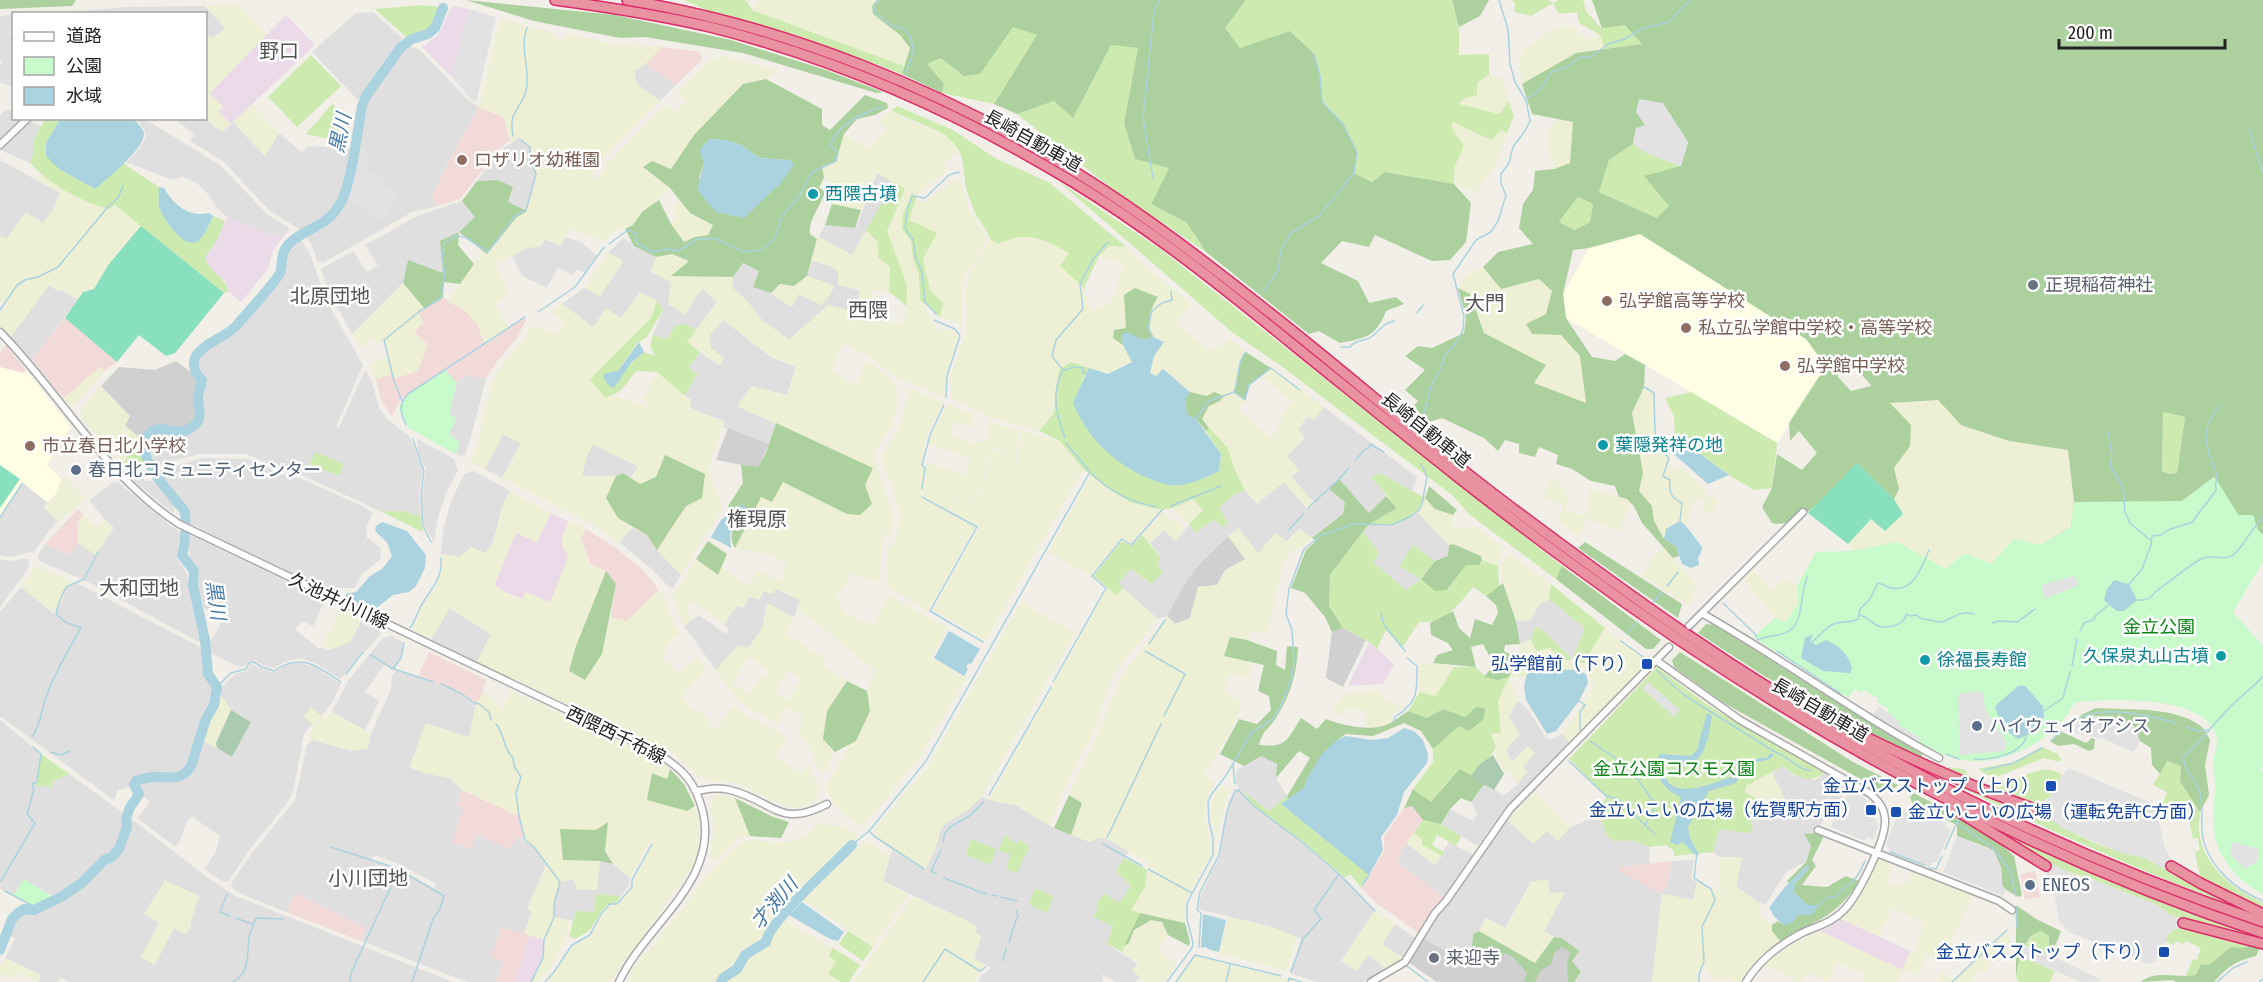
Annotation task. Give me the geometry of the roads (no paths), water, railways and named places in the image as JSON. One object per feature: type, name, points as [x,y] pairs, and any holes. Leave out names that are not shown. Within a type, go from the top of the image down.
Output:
[{"type":"highway","name":"長崎自動車道","points":[[555,0],[634,11],[711,28],[783,48],[858,75],[938,109],[1018,150],[1078,185],[1172,250],[1259,317],[1463,482],[1574,567],[1675,639],[1767,699],[1878,763],[1970,810],[2070,857],[2139,886],[2263,933]]},
{"type":"highway","name":"長崎自動車道","points":[[627,0],[726,22],[864,66],[945,101],[1079,174],[1156,227],[1264,308],[1517,512],[1688,635],[1773,689],[1883,754],[1995,812],[2142,877],[2263,922]]},
{"type":"highway","points":[[1773,689],[1917,762],[1976,788],[2032,808]]},
{"type":"highway","points":[[1878,763],[2046,866]]},
{"type":"highway","points":[[2171,866],[2200,884],[2263,914]]},
{"type":"highway","points":[[2183,923],[2263,944]]},
{"type":"street","points":[[0,145],[26,120]]},
{"type":"street","name":"久池井小川線","points":[[0,333],[33,368],[58,402],[118,473],[156,508],[185,527],[489,674]]},
{"type":"street","points":[[1689,626],[1803,512]]},
{"type":"street","points":[[1703,614],[1736,632],[1884,727],[1939,758]]},
{"type":"street","points":[[1371,982],[1405,962],[1435,913],[1446,901],[1510,809],[1669,647]]},
{"type":"street","points":[[1657,661],[1740,720],[1877,798],[1883,810],[1886,822],[1875,852],[1861,887],[1844,910],[1828,922],[1783,945],[1760,964],[1746,982]]},
{"type":"street","name":"西隈西千布線","points":[[489,674],[657,753],[676,765],[697,791],[706,827],[703,857],[690,883],[624,969],[619,982]]},
{"type":"street","points":[[697,791],[715,788],[732,790],[791,815],[805,814],[827,804]]},
{"type":"street","points":[[1818,830],[1999,901],[2012,910]]},
{"type":"water","points":[[59,120],[135,120],[144,134],[132,155],[95,189],[59,169],[46,156],[46,143]]},
{"type":"water","points":[[710,139],[739,144],[760,158],[790,160],[794,165],[780,184],[744,218],[716,212],[697,190],[704,163],[700,151]]},
{"type":"water","points":[[159,187],[164,188],[177,204],[188,212],[209,213],[213,216],[205,233],[198,241],[193,243],[187,241],[169,225],[159,206]]},
{"type":"water","points":[[1126,332],[1144,340],[1153,337],[1164,342],[1154,356],[1150,373],[1156,376],[1163,369],[1190,392],[1185,401],[1187,415],[1196,419],[1221,454],[1219,471],[1182,485],[1160,483],[1131,470],[1110,455],[1085,426],[1073,403],[1089,368],[1108,374],[1132,362],[1123,345],[1122,334]]},
{"type":"water","points":[[639,342],[644,352],[630,364],[614,388],[608,385],[603,376],[618,371]]},
{"type":"water","points":[[1675,436],[1729,475],[1708,484],[1668,449]]},
{"type":"water","points":[[742,504],[747,508],[732,531],[731,548],[711,537],[721,520]]},
{"type":"water","points":[[1680,521],[1702,547],[1698,558],[1699,565],[1691,568],[1682,564],[1676,546],[1664,539],[1666,529]]},
{"type":"water","points":[[382,522],[407,531],[426,555],[425,568],[416,586],[409,592],[393,595],[374,610],[345,598],[346,594],[356,592],[370,576],[382,569],[392,556],[387,542],[375,531],[376,526]]},
{"type":"water","points":[[2114,580],[2129,584],[2137,600],[2124,611],[2117,611],[2104,600],[2107,589]]},
{"type":"water","points":[[949,631],[980,649],[971,664],[969,663],[966,667],[968,669],[964,676],[934,658]]},
{"type":"water","points":[[1813,634],[1810,641],[1816,645],[1826,640],[1842,651],[1852,668],[1850,673],[1823,671],[1801,658],[1805,638]]},
{"type":"water","points":[[1541,669],[1578,670],[1586,674],[1588,683],[1579,701],[1556,731],[1547,734],[1526,700],[1524,686],[1527,674]]},
{"type":"water","points":[[2018,686],[2025,686],[2043,706],[2044,718],[2030,734],[2018,739],[2003,725],[1995,706]]},
{"type":"water","points":[[1707,713],[1712,716],[1706,744],[1700,757],[1689,764],[1665,759],[1665,777],[1674,787],[1690,789],[1708,785],[1732,777],[1742,765],[1751,760],[1766,758],[1771,753],[1774,755],[1770,759],[1746,767],[1736,783],[1709,791],[1688,827],[1690,838],[1699,855],[1695,855],[1683,842],[1677,845],[1670,842],[1681,797],[1663,784],[1654,763],[1660,754],[1691,756],[1697,750]]},
{"type":"water","points":[[1404,728],[1414,731],[1423,740],[1428,754],[1427,763],[1404,792],[1397,815],[1381,837],[1383,850],[1369,875],[1281,804],[1305,787],[1321,755],[1337,740],[1346,736],[1371,740],[1388,738]]},
{"type":"water","points":[[1808,864],[1809,868],[1795,884],[1794,892],[1807,905],[1819,905],[1812,915],[1798,915],[1792,923],[1783,925],[1769,908],[1784,888]]},
{"type":"water","points":[[802,902],[844,932],[838,941],[830,939],[789,915]]},
{"type":"water","points":[[1203,914],[1226,920],[1219,952],[1207,949],[1207,947],[1201,948]]},
{"type":"waterway","points":[[879,0],[874,6],[875,13],[892,26],[903,28],[910,36],[914,52],[906,72]]},
{"type":"waterway","points":[[1153,178],[1143,118],[1154,11],[1159,0]]},
{"type":"waterway","points":[[1423,418],[1431,387],[1445,355],[1459,339],[1463,329],[1464,316],[1453,274],[1476,240],[1491,232],[1498,221],[1506,195],[1501,184],[1501,174],[1509,163],[1513,147],[1530,121],[1526,100],[1515,82],[1510,64],[1508,29],[1499,0]]},
{"type":"waterway","points":[[1527,99],[1540,89],[1552,72],[1568,66],[1579,58],[1593,56],[1608,44],[1625,39],[1641,29],[1669,22],[1690,0]]},
{"type":"waterway","name":"黒川","points":[[0,950],[12,919],[18,913],[24,909],[34,910],[61,897],[83,882],[104,860],[112,857],[119,849],[127,827],[129,809],[139,794],[134,785],[136,781],[151,777],[180,776],[191,766],[206,719],[214,705],[217,687],[208,674],[205,640],[193,585],[194,571],[182,555],[185,532],[184,510],[163,485],[149,463],[144,443],[148,435],[155,430],[182,431],[195,425],[199,416],[198,396],[202,380],[195,369],[196,356],[204,347],[236,326],[267,290],[280,273],[282,256],[287,246],[300,235],[328,219],[340,204],[348,184],[362,106],[366,96],[401,47],[412,39],[428,34],[435,28],[443,8]]},
{"type":"waterway","points":[[513,136],[513,116],[526,91],[524,43],[527,28]]},
{"type":"waterway","points":[[1263,292],[1278,271],[1281,250],[1291,233],[1319,216],[1354,173],[1357,152],[1343,124],[1322,102],[1320,76],[1314,54]]},
{"type":"waterway","points":[[609,244],[628,230],[635,233],[637,243],[652,252],[667,249],[678,251],[697,239],[716,239],[743,252],[761,250],[775,238],[782,216],[800,195],[811,173],[836,161],[838,153],[830,145],[839,131],[858,117],[881,107]]},
{"type":"waterway","points":[[2249,130],[2263,173]]},
{"type":"waterway","points":[[402,401],[394,381],[384,340],[420,311],[441,298],[445,274],[442,256],[444,243],[456,236],[465,237],[488,252],[514,217],[526,210],[536,174],[530,161],[530,147],[521,140]]},
{"type":"waterway","points":[[936,314],[925,302],[922,272],[916,258],[913,240],[905,228],[907,211],[912,196],[925,198],[949,175],[959,172]]},
{"type":"waterway","points":[[0,310],[17,285],[58,267],[118,198],[123,186]]},
{"type":"waterway","points":[[1062,369],[1052,356],[1056,340],[1083,309],[1080,284],[1093,259],[1108,242]]},
{"type":"waterway","points":[[538,312],[575,287],[604,247]]},
{"type":"waterway","points":[[1153,337],[1148,328],[1152,311],[1162,303],[1172,300],[1171,291]]},
{"type":"waterway","points":[[1417,313],[1423,305]]},
{"type":"waterway","points":[[406,425],[401,409],[408,394],[525,317]]},
{"type":"waterway","points":[[934,320],[955,329],[960,336],[947,376],[946,397]]},
{"type":"waterway","points":[[1341,347],[1350,347],[1354,343],[1368,339],[1384,325],[1394,321]]},
{"type":"waterway","points":[[1234,392],[1241,360],[1246,352]]},
{"type":"waterway","points":[[1065,438],[1056,404],[1057,388],[1062,371],[1073,367],[1083,368],[1083,372],[1087,374]]},
{"type":"waterway","points":[[1196,419],[1209,401],[1234,392],[1245,400],[1249,385],[1271,368],[1300,390]]},
{"type":"waterway","points":[[1644,387],[1654,393],[1655,431],[1658,447],[1669,458],[1663,476],[1670,480],[1670,491],[1675,499],[1682,503],[1680,521]]},
{"type":"waterway","points":[[922,489],[925,468],[922,465],[930,435],[944,405]]},
{"type":"waterway","points":[[2129,584],[2142,569],[2152,536],[2161,535],[2168,530],[2193,522],[2216,490],[2216,472],[2206,443],[2206,431],[2219,406]]},
{"type":"waterway","points":[[2108,432],[2112,454],[2110,466],[2123,487],[2125,512],[2130,523],[2150,540]]},
{"type":"waterway","points":[[413,439],[424,471],[421,496],[423,526],[431,542]]},
{"type":"waterway","points":[[852,845],[869,831],[926,761],[1090,472],[1066,443]]},
{"type":"waterway","points":[[1355,461],[1364,450],[1369,448],[1370,444],[1384,452]]},
{"type":"waterway","points":[[1167,982],[1192,948],[1187,903],[1213,855],[1208,802],[1251,733],[1273,719],[1282,704],[1292,677],[1294,662],[1292,630],[1286,614],[1289,589],[1304,549],[1322,535],[1354,524],[1392,525],[1413,515],[1422,504],[1427,477],[1421,464]]},
{"type":"waterway","points":[[1308,508],[1349,468]]},
{"type":"waterway","points":[[1092,474],[1121,495],[1156,507]]},
{"type":"waterway","points":[[0,517],[22,484]]},
{"type":"waterway","points":[[1171,506],[1221,486]]},
{"type":"waterway","points":[[922,497],[977,527],[930,611],[983,642]]},
{"type":"waterway","points":[[1053,682],[1106,588],[1092,576],[1122,539],[1131,545],[1163,509]]},
{"type":"waterway","points":[[1289,530],[1304,513]]},
{"type":"waterway","points":[[2137,600],[2150,598],[2189,566],[2205,557],[2225,558],[2233,555],[2263,518]]},
{"type":"waterway","points":[[1811,642],[1833,624],[1858,619],[1860,609],[1870,599],[1878,583],[1889,588],[1906,586],[1916,577],[1929,550]]},
{"type":"waterway","points":[[32,737],[53,679],[81,628],[65,622],[56,614],[59,604],[66,587],[84,579],[98,552]]},
{"type":"waterway","points":[[410,628],[438,578],[441,558]]},
{"type":"waterway","points":[[1667,586],[1678,572]]},
{"type":"waterway","points":[[1723,603],[1756,635],[1758,640],[1782,634],[1789,631],[1797,620],[1808,576]]},
{"type":"waterway","points":[[1653,603],[1662,592]]},
{"type":"waterway","points":[[2080,631],[2084,623],[2093,620],[2109,605]]},
{"type":"waterway","points":[[1992,623],[2017,622],[2035,609]]},
{"type":"waterway","points":[[1381,613],[1384,625],[1405,651]]},
{"type":"waterway","points":[[1860,615],[1878,626],[1886,627],[1899,623],[1905,619],[1907,614],[1941,622],[1959,614],[1974,614]]},
{"type":"waterway","points":[[1149,644],[1165,620]]},
{"type":"waterway","points":[[1626,634],[1637,622]]},
{"type":"waterway","points":[[2072,666],[2077,639]]},
{"type":"waterway","points":[[1621,641],[1649,661]]},
{"type":"waterway","points":[[371,655],[393,669],[401,658],[404,643]]},
{"type":"waterway","points":[[1145,651],[1185,674],[1164,716]]},
{"type":"waterway","points":[[1777,651],[1840,693]]},
{"type":"waterway","points":[[346,674],[363,652]]},
{"type":"waterway","points":[[1394,722],[1395,717],[1409,706],[1415,695],[1417,666],[1407,658]]},
{"type":"waterway","points":[[217,687],[231,673],[246,669],[249,663],[254,662],[274,671],[292,662],[309,663],[341,682]]},
{"type":"waterway","points":[[394,669],[433,682]]},
{"type":"waterway","points":[[1657,671],[1684,695],[1775,752],[1811,771]]},
{"type":"waterway","points":[[2044,711],[2063,698],[2070,672]]},
{"type":"waterway","points":[[2263,676],[2183,757],[2185,766],[2201,795],[2202,831],[2209,854],[2223,874],[2232,882],[2263,901]]},
{"type":"waterway","points":[[441,684],[476,704],[478,703],[489,712],[491,720]]},
{"type":"waterway","points":[[989,795],[1051,687]]},
{"type":"waterway","points":[[1579,701],[1585,705],[1580,712],[1580,731]]},
{"type":"waterway","points":[[2071,724],[2094,713],[2108,712],[2137,714],[2176,723]]},
{"type":"waterway","points":[[496,724],[521,777],[516,793],[525,840],[534,847],[560,882],[554,904],[554,917],[544,940],[543,958],[531,982]]},
{"type":"waterway","points":[[1107,838],[1161,724]]},
{"type":"waterway","points":[[2187,727],[2197,731],[2209,730]]},
{"type":"waterway","points":[[2051,741],[2061,732]]},
{"type":"waterway","points":[[1974,759],[1988,759],[2012,752],[2023,743],[2026,737]]},
{"type":"waterway","points":[[1590,741],[1629,767],[1656,805],[1645,825],[1656,835]]},
{"type":"waterway","points":[[1,881],[35,823],[27,814],[34,789],[32,784],[37,782],[41,754],[33,747]]},
{"type":"waterway","points":[[1984,770],[2014,763],[2042,748]]},
{"type":"waterway","points":[[50,752],[61,755],[70,751]]},
{"type":"waterway","points":[[1946,754],[1959,759]]},
{"type":"waterway","points":[[1569,761],[1606,796],[1618,799],[1645,825]]},
{"type":"waterway","points":[[1233,765],[1235,784]]},
{"type":"waterway","points":[[1199,947],[1201,913],[1197,910],[1200,892],[1219,855],[1227,811],[1235,791],[1238,790],[1255,807],[1301,841],[1339,874]]},
{"type":"waterway","points":[[943,842],[945,833],[950,827],[971,815],[983,802]]},
{"type":"waterway","points":[[1945,849],[1959,818]]},
{"type":"waterway","points":[[1957,823],[1992,847],[2010,870],[2016,896]]},
{"type":"waterway","points":[[869,831],[924,869]]},
{"type":"waterway","points":[[545,982],[572,945],[590,935],[601,914],[610,904],[617,904],[632,887],[632,880],[652,844]]},
{"type":"waterway","points":[[1103,844],[1142,866]]},
{"type":"waterway","name":"才渕川","points":[[721,982],[723,978],[737,969],[745,955],[766,942],[770,932],[790,907],[852,845]]},
{"type":"waterway","points":[[331,847],[399,869],[351,973],[350,982]]},
{"type":"waterway","points":[[937,874],[931,871],[941,850]]},
{"type":"waterway","points":[[1890,852],[1924,865]]},
{"type":"waterway","points":[[1697,853],[1694,878],[1711,889],[1715,900],[1702,927],[1704,961],[1699,982]]},
{"type":"waterway","points":[[1930,868],[1936,869],[1942,856]]},
{"type":"waterway","points":[[1819,905],[1826,898],[1835,897],[1853,881],[1865,861]]},
{"type":"waterway","points":[[1148,869],[1192,893]]},
{"type":"waterway","points":[[400,870],[444,896],[440,909],[433,919],[412,982]]},
{"type":"waterway","points":[[1291,972],[1303,939],[1321,919],[1314,910],[1339,874],[1375,911]]},
{"type":"waterway","points":[[1362,885],[1369,875]]},
{"type":"waterway","points":[[944,878],[986,894]]},
{"type":"waterway","points":[[5,891],[33,906],[34,910]]},
{"type":"waterway","points":[[227,894],[220,912],[230,916]]},
{"type":"waterway","points":[[992,895],[997,896]]},
{"type":"waterway","points":[[1001,897],[1017,901]]},
{"type":"waterway","points":[[2016,906],[2017,928]]},
{"type":"waterway","points":[[1009,942],[1018,915],[1016,910]]},
{"type":"waterway","points":[[236,918],[252,924]]},
{"type":"waterway","points":[[233,982],[245,968],[250,932],[256,918],[283,919]]},
{"type":"waterway","points":[[1952,982],[2007,930]]},
{"type":"waterway","points":[[923,982],[945,949],[980,971],[986,967]]},
{"type":"waterway","points":[[1003,961],[1006,949]]},
{"type":"waterway","points":[[1176,982],[1195,955],[1281,976]]},
{"type":"waterway","points":[[2217,982],[2233,968],[2247,962]]},
{"type":"waterway","points":[[1226,982],[1230,965]]},
{"type":"waterway","points":[[1407,966],[1428,982]]},
{"type":"waterway","points":[[1288,982],[1289,978],[1301,982]]},
{"type":"waterway","points":[[2259,982],[2263,979]]},
{"type":"place","name":"ロザリオ幼稚園","points":[[462,160]]},
{"type":"place","name":"西隈古墳","points":[[813,194]]},
{"type":"place","name":"正現稲荷神社","points":[[2033,285]]},
{"type":"place","name":"弘学館高等学校","points":[[1607,301]]},
{"type":"place","name":"私立弘学館中学校・高等学校","points":[[1686,328]]},
{"type":"place","name":"弘学館中学校","points":[[1785,366]]},
{"type":"place","name":"葉隠発祥の地","points":[[1603,445]]},
{"type":"place","name":"市立春日北小学校","points":[[30,446]]},
{"type":"place","name":"春日北コミュニティセンター","points":[[76,470]]},
{"type":"place","name":"久保泉丸山古墳","points":[[2221,656]]},
{"type":"place","name":"徐福長寿館","points":[[1925,660]]},
{"type":"place","name":"弘学館前（下り）","points":[[1647,664]]},
{"type":"place","name":"ハイウェイオアシス","points":[[1977,726]]},
{"type":"place","name":"金立バスストップ（上り）","points":[[2051,786]]},
{"type":"place","name":"金立いこいの広場（佐賀駅方面）","points":[[1871,810]]},
{"type":"place","name":"金立いこいの広場（運転免許C方面）","points":[[1896,812]]},
{"type":"place","name":"ENEOS","points":[[2030,885]]},
{"type":"place","name":"金立バスストップ（下り）","points":[[2164,952]]},
{"type":"place","name":"来迎寺","points":[[1434,958]]},
{"type":"district","name":"野口","points":[[279,51]]},
{"type":"district","name":"北原団地","points":[[330,296]]},
{"type":"district","name":"大門","points":[[1485,303]]},
{"type":"district","name":"西隈","points":[[868,310]]},
{"type":"district","name":"権現原","points":[[757,519]]},
{"type":"district","name":"大和団地","points":[[139,588]]},
{"type":"district","name":"小川団地","points":[[368,878]]},
{"type":"park label","name":"金立公園","points":[[2159,627]]},
{"type":"park label","name":"金立公園コスモス園","points":[[1674,769]]}]
